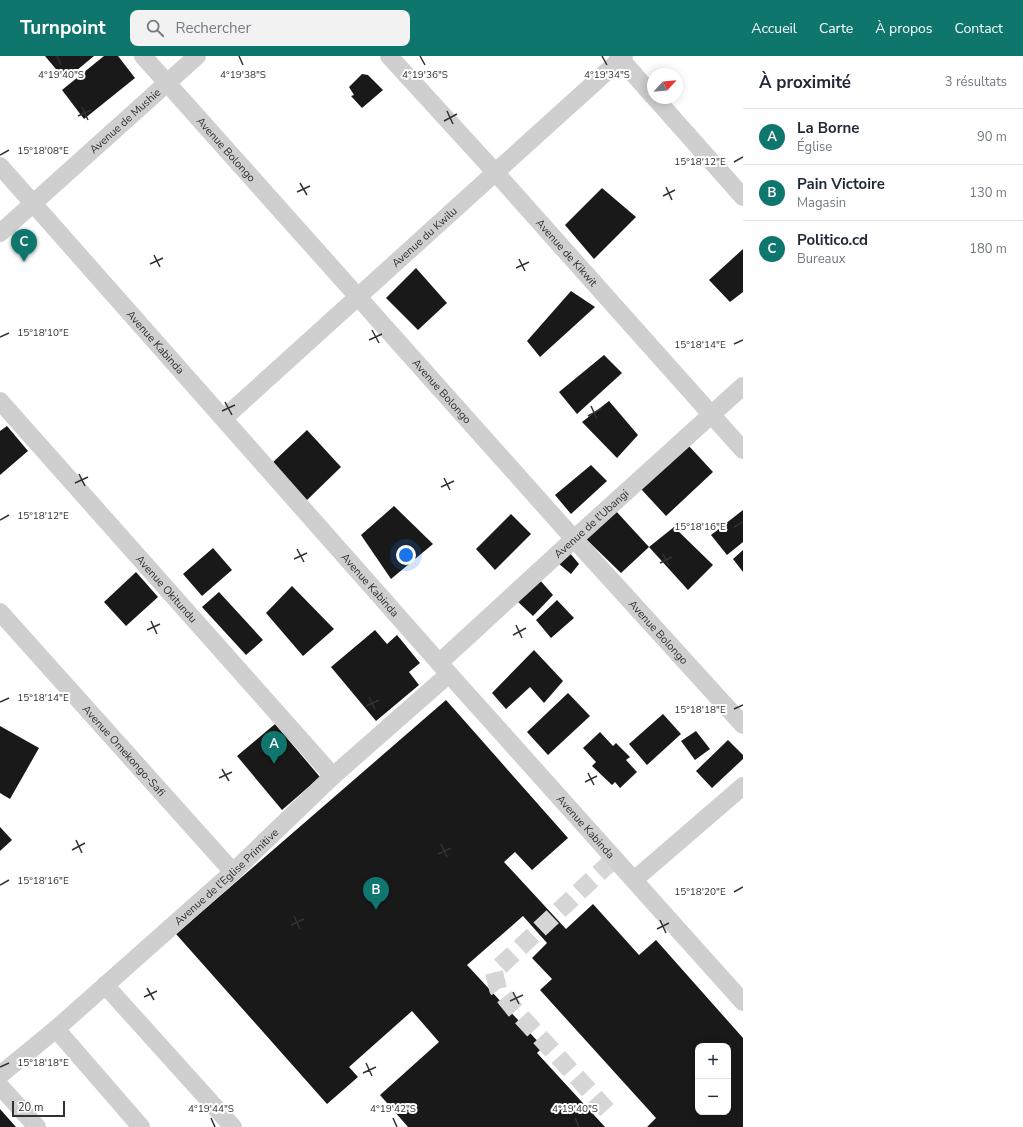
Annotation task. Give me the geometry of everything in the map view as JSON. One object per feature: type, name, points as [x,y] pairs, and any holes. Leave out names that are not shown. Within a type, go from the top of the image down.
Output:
[{"type":"street","name":"Avenue Bolongo","points":[[143,56],[574,539],[743,725]]},
{"type":"street","name":"Avenue de Mushie","points":[[0,233],[196,56]]},
{"type":"street","name":"Avenue de Kikwit","points":[[389,56],[495,172],[743,450]]},
{"type":"street","name":"Avenue du Kwilu","points":[[224,418],[358,298],[621,57]]},
{"type":"street","points":[[621,57],[647,89]]},
{"type":"street","points":[[660,104],[743,197]]},
{"type":"street","name":"Avenue Kabinda","points":[[0,166],[743,1002]]},
{"type":"street","name":"Avenue de l'Ubangi","points":[[445,668],[574,539],[743,386]]},
{"type":"street","name":"Avenue Okitundu","points":[[0,401],[333,776]]},
{"type":"street","name":"Avenue Omekongo-Safi","points":[[0,612],[233,872]]},
{"type":"street","name":"Avenue de l'Eglise Primitive","points":[[0,1075],[56,1029],[233,872],[445,668]]},
{"type":"street","points":[[634,880],[743,786]]},
{"type":"street","points":[[105,985],[233,1127]]},
{"type":"street","points":[[56,1029],[141,1127]]},
{"type":"street","points":[[0,1086],[37,1127]]},
{"type":"building","points":[[45,56],[94,56],[65,80]]},
{"type":"building","points":[[104,56],[118,56],[135,78],[84,119],[62,90]]},
{"type":"building","points":[[362,74],[368,75],[383,90],[362,108],[351,96],[354,95],[349,87]]},
{"type":"building","points":[[602,188],[636,217],[594,259],[565,225]]},
{"type":"building","points":[[743,249],[743,292],[730,302],[709,280]]},
{"type":"building","points":[[416,268],[447,303],[418,330],[386,298]]},
{"type":"building","points":[[571,291],[595,307],[540,357],[527,341]]},
{"type":"building","points":[[604,355],[622,373],[577,414],[559,392]]},
{"type":"building","points":[[609,401],[638,435],[617,458],[582,422]]},
{"type":"building","points":[[7,426],[28,451],[0,475],[0,431]]},
{"type":"building","points":[[307,430],[341,467],[306,501],[271,464]]},
{"type":"building","points":[[688,445],[713,472],[666,516],[641,489]]},
{"type":"building","points":[[591,465],[607,481],[571,514],[555,495]]},
{"type":"building","points":[[394,506],[433,544],[391,579],[361,535]]},
{"type":"building","points":[[615,510],[649,547],[621,573],[584,537]]},
{"type":"building","points":[[743,510],[743,542],[727,555],[711,535]]},
{"type":"building","points":[[511,514],[531,534],[495,570],[476,549]]},
{"type":"building","points":[[674,527],[713,565],[688,590],[649,547]]},
{"type":"building","points":[[213,548],[232,570],[202,596],[183,574]]},
{"type":"building","points":[[743,550],[743,572],[733,559]]},
{"type":"building","points":[[569,552],[579,564],[571,574],[558,563]]},
{"type":"building","points":[[136,572],[158,597],[126,626],[104,602]]},
{"type":"building","points":[[539,579],[553,595],[533,616],[516,600]]},
{"type":"building","points":[[292,586],[334,629],[303,656],[266,613]]},
{"type":"building","points":[[219,592],[263,640],[246,655],[202,607]]},
{"type":"building","points":[[557,600],[574,618],[551,638],[536,620]]},
{"type":"building","points":[[375,630],[387,644],[397,635],[420,663],[409,672],[419,685],[376,721],[331,667]]},
{"type":"building","points":[[534,650],[563,681],[544,703],[530,687],[506,709],[492,693]]},
{"type":"building","points":[[568,693],[590,716],[548,755],[527,732]]},
{"type":"building","points":[[446,700],[568,838],[532,870],[515,852],[504,862],[566,929],[593,904],[639,955],[656,940],[743,1038],[743,1127],[647,1127],[656,1118],[540,990],[552,979],[532,958],[547,943],[523,916],[467,965],[543,1047],[537,1053],[605,1127],[408,1127],[380,1095],[439,1042],[412,1011],[349,1067],[358,1077],[327,1104],[176,934]]},
{"type":"building","points":[[663,714],[681,734],[647,765],[629,744]]},
{"type":"building","points":[[275,724],[320,777],[282,810],[237,756]]},
{"type":"building","points":[[0,726],[39,748],[10,799],[0,793]]},
{"type":"building","points":[[696,731],[710,749],[695,760],[681,741]]},
{"type":"building","points":[[600,732],[613,746],[616,743],[630,757],[626,760],[637,772],[620,788],[615,782],[612,785],[592,766],[596,762],[583,748]]},
{"type":"building","points":[[728,740],[743,755],[743,759],[712,788],[696,771]]},
{"type":"building","points":[[0,827],[12,840],[0,851]]},
{"type":"building","points":[[0,1109],[16,1127],[0,1127]]},
{"type":"tunnel","points":[[607,1110],[515,1010],[498,989],[494,972],[615,858]]},
{"type":"place","name":"Politico.cd","points":[[24,262]]},
{"type":"place","name":"La Borne","points":[[274,764]]},
{"type":"place","name":"Pain Victoire","points":[[376,910]]}]
